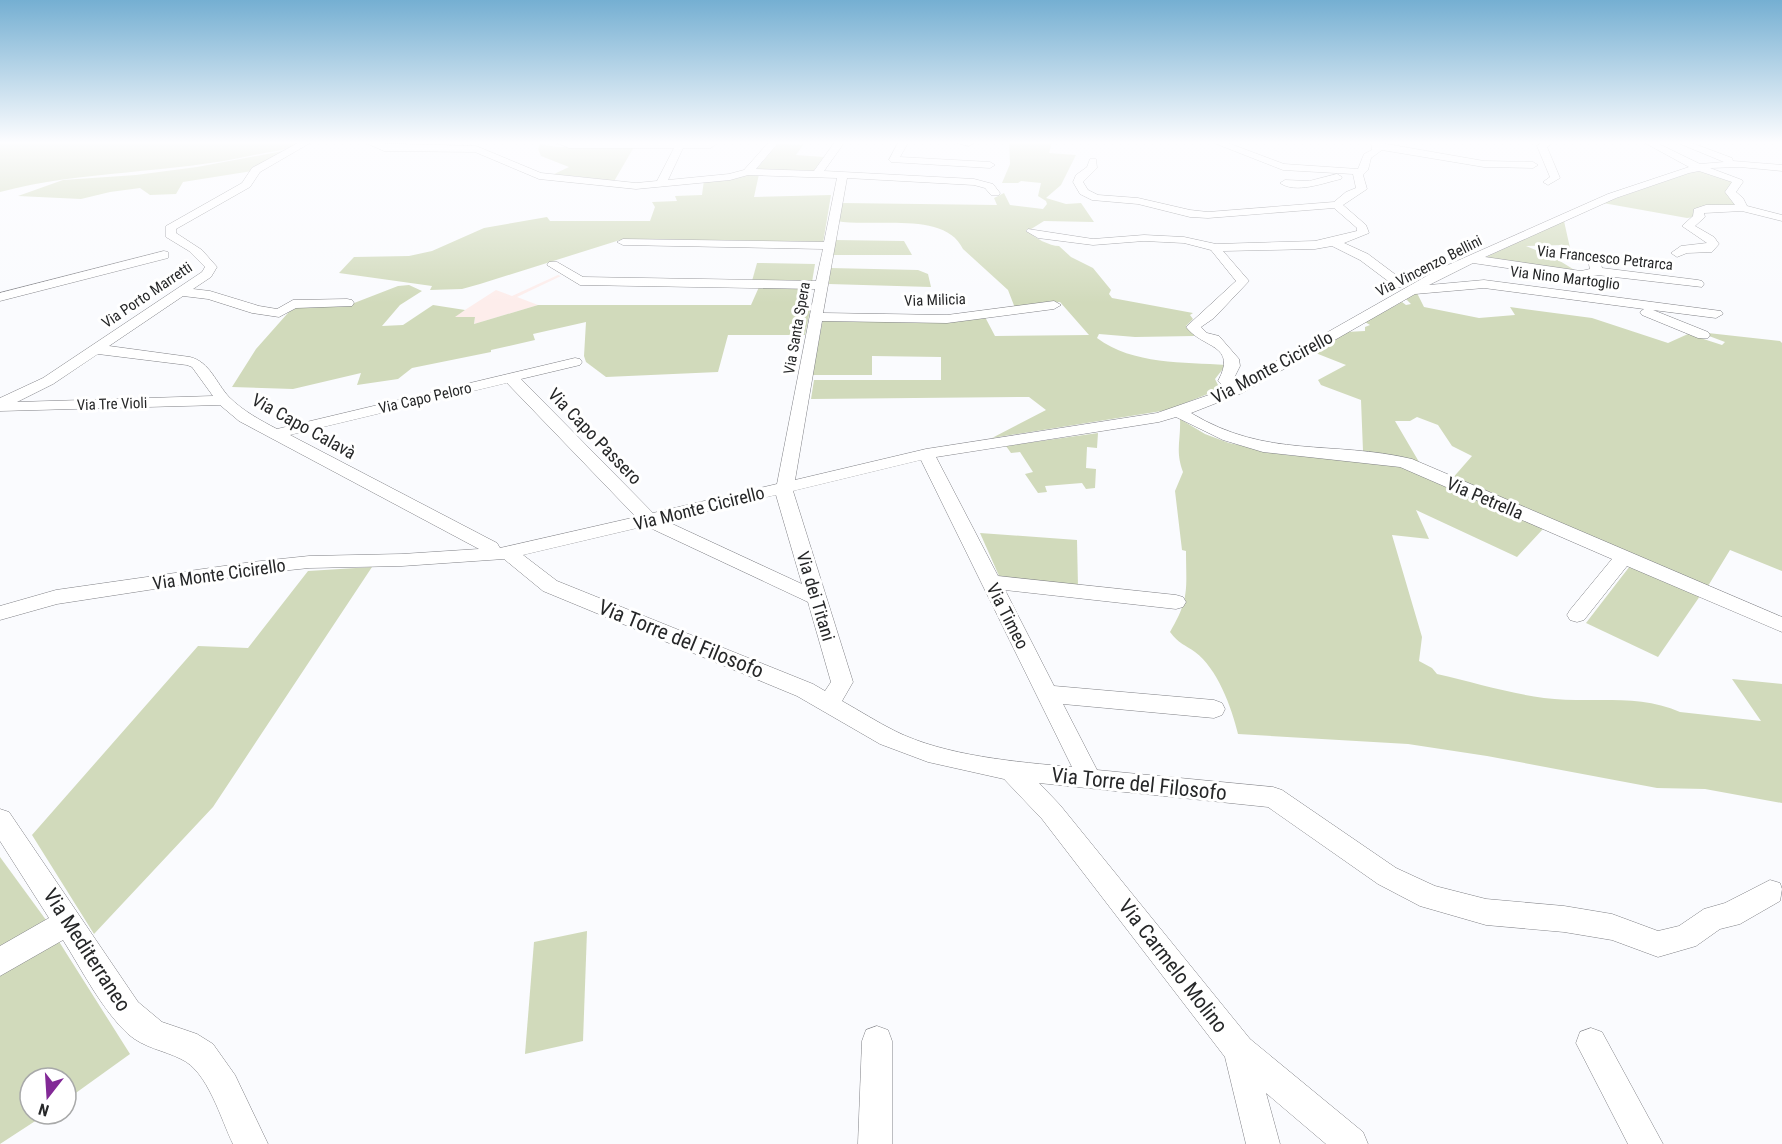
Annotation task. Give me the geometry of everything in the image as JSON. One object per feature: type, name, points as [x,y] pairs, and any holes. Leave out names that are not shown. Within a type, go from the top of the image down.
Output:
[{"type":"street","name":"Via Porto Marretti","points":[[0,406],[48,381],[207,274],[211,267],[198,252],[170,235],[171,228],[226,196]]},
{"type":"street","name":"Via Santa Spera","points":[[784,486],[838,196]]},
{"type":"street","points":[[1092,196],[1140,201],[1193,215],[1208,215],[1337,205],[1347,196]]},
{"type":"street","name":"Via Vincenzo Bellini","points":[[1363,318],[1405,287],[1611,196]]},
{"type":"street","points":[[1735,196],[1742,208]]},
{"type":"street","points":[[1032,231],[1038,235],[1082,242],[1144,238],[1184,240],[1216,248],[1315,245],[1360,236],[1364,231],[1337,205]]},
{"type":"street","points":[[1677,253],[1685,249],[1708,249],[1713,244],[1710,239],[1688,226],[1699,217],[1698,211],[1706,208],[1742,208],[1782,218]]},
{"type":"street","points":[[136,261],[159,251],[175,238]]},
{"type":"street","points":[[623,242],[828,246]]},
{"type":"street","points":[[1334,242],[1364,256],[1405,287]]},
{"type":"street","points":[[1216,248],[1216,253],[1243,281],[1209,315],[1193,327],[1202,336],[1214,339],[1232,358],[1233,366],[1225,381],[1236,390]]},
{"type":"street","points":[[0,297],[164,255]]},
{"type":"street","points":[[1597,271],[1593,256],[1618,259]]},
{"type":"street","name":"Via Francesco Petrarca","points":[[1472,259],[1581,275],[1597,271],[1698,284]]},
{"type":"street","points":[[553,265],[580,281],[822,285]]},
{"type":"street","name":"Via Nino Martoglio","points":[[1405,287],[1457,288],[1484,284],[1716,314]]},
{"type":"street","points":[[181,292],[210,295],[257,310],[279,313],[293,304],[347,303]]},
{"type":"street","points":[[1622,302],[1703,335]]},
{"type":"street","name":"Via Milicia","points":[[816,317],[947,318],[1053,305]]},
{"type":"street","name":"Via Monte Cicirello","points":[[4,612],[56,597],[252,568],[309,562],[502,554],[926,454],[1138,422],[1179,412],[1236,390],[1363,318]]},
{"type":"street","name":"Via Capo Calavà","points":[[95,349],[190,361],[197,364],[224,400],[245,418],[502,554]]},
{"type":"street","name":"Via Capo Peloro","points":[[275,434],[575,362]]},
{"type":"street","name":"Via Capo Passero","points":[[511,378],[650,520]]},
{"type":"street","name":"Via Tre Violi","points":[[0,406],[224,400]]},
{"type":"street","name":"Via Petrella","points":[[1179,412],[1196,424],[1237,441],[1281,450],[1376,456],[1406,463],[1782,625]]},
{"type":"street","name":"Via Timeo","points":[[926,454],[1090,778]]},
{"type":"street","name":"Via dei Titani","points":[[784,486],[842,682],[830,703]]},
{"type":"street","points":[[650,520],[816,598]]},
{"type":"street","name":"Via Torre del Filosofo","points":[[502,554],[555,589],[804,690],[888,738],[928,753],[1011,771],[1273,797],[1387,876],[1430,897],[1486,912],[1564,919],[1612,927],[1658,944],[1686,937],[1714,918],[1730,915],[1770,892]]},
{"type":"street","points":[[1577,615],[1623,558]]},
{"type":"street","points":[[779,580],[807,564]]},
{"type":"street","points":[[990,582],[1176,602]]},
{"type":"street","points":[[1047,694],[1214,709]]},
{"type":"street","name":"Via Carmelo Molino","points":[[1011,771],[1052,812],[1239,1050],[1351,1144]]},
{"type":"street","name":"Via Mediterraneo","points":[[0,820],[127,1012],[156,1035],[201,1053],[214,1069],[248,1143]]},
{"type":"street","points":[[0,962],[68,922]]},
{"type":"street","points":[[875,1144],[877,1041]]},
{"type":"street","points":[[1591,1043],[1646,1144]]},
{"type":"street","points":[[1239,1050],[1263,1144]]},
{"type":"shaded area","points":[[558,275],[561,276],[517,297],[538,305],[474,324],[475,318],[454,317],[496,290],[512,296]]},
{"type":"green space","points":[[26,196],[92,196],[81,199]]},
{"type":"green space","points":[[675,196],[831,196],[823,243],[620,240],[462,289],[430,290],[432,286],[339,273],[354,257],[409,256],[432,251],[484,228],[547,217],[550,221],[650,221],[655,207],[652,202],[677,201]]},
{"type":"green space","points":[[1006,196],[1010,205],[1043,209],[1047,204],[1039,196],[1048,196],[1046,198],[1066,204],[1081,203],[1094,222],[1044,221],[1028,231],[1038,239],[1059,246],[1071,257],[1093,268],[1111,290],[1109,294],[1112,298],[1193,313],[1190,315],[1193,319],[1186,326],[1194,333],[1194,336],[1135,337],[1099,334],[1097,338],[1111,347],[1143,358],[1226,365],[1215,379],[1220,389],[1168,410],[992,438],[1046,410],[1029,397],[811,399],[814,380],[941,380],[941,357],[872,356],[872,375],[812,375],[823,319],[985,317],[995,336],[1089,335],[1060,302],[1015,308],[1008,290],[963,249],[954,237],[941,229],[906,223],[837,221],[842,203],[997,205],[994,198]]},
{"type":"green space","points":[[1622,196],[1736,196],[1737,206],[1701,208],[1694,217],[1687,218],[1603,203]]},
{"type":"green space","points":[[1564,221],[1570,248],[1563,245],[1526,246],[1555,258],[1581,274],[1484,258]]},
{"type":"green space","points":[[835,240],[904,241],[912,255],[832,255]]},
{"type":"green space","points":[[757,263],[815,264],[812,282],[752,281]]},
{"type":"green space","points":[[830,268],[918,270],[928,274],[931,287],[829,284]]},
{"type":"green space","points":[[409,285],[422,291],[400,305],[382,326],[403,325],[433,305],[465,310],[455,317],[475,317],[474,324],[538,305],[751,305],[759,287],[811,288],[807,305],[811,306],[805,335],[728,335],[718,372],[606,377],[586,362],[584,356],[586,322],[533,334],[535,340],[491,350],[491,352],[412,368],[398,379],[357,385],[361,373],[293,389],[232,387],[256,349],[295,305],[349,305],[398,286]]},
{"type":"green space","points":[[1417,293],[1424,307],[1479,318],[1515,315],[1510,307],[1592,318],[1668,343],[1688,334],[1722,345],[1725,342],[1709,336],[1708,333],[1780,341],[1782,343],[1782,571],[1730,550],[1708,586],[1451,480],[1472,456],[1452,446],[1438,425],[1417,417],[1410,421],[1395,421],[1422,467],[1397,457],[1363,451],[1361,400],[1321,385],[1318,380],[1346,365],[1313,352],[1346,332],[1365,331],[1365,327],[1370,325],[1365,322],[1402,302],[1406,305],[1411,304],[1406,299]]},
{"type":"green space","points":[[1180,419],[1205,434],[1229,443],[1286,455],[1376,461],[1405,467],[1543,529],[1517,557],[1416,510],[1429,539],[1392,535],[1422,637],[1419,661],[1432,668],[1437,674],[1531,696],[1561,700],[1630,701],[1664,706],[1680,712],[1761,721],[1732,679],[1782,684],[1782,803],[1705,789],[1657,788],[1487,756],[1408,744],[1238,734],[1228,701],[1217,678],[1203,659],[1170,632],[1181,610],[1186,593],[1186,551],[1182,550],[1175,491],[1183,472],[1179,452]]},
{"type":"green space","points":[[1098,433],[1097,448],[1087,447],[1086,468],[1096,469],[1095,488],[1086,489],[1082,483],[1045,486],[1047,492],[1038,493],[1025,474],[1033,472],[1020,452],[1011,453],[1006,446]]},
{"type":"green space","points":[[980,533],[1077,540],[1078,587],[1000,578]]},
{"type":"green space","points":[[1630,566],[1700,596],[1658,657],[1586,623]]},
{"type":"green space","points":[[372,567],[213,807],[94,934],[32,835],[198,646],[248,648],[308,571]]},
{"type":"green space","points":[[0,857],[46,920],[0,947]]},
{"type":"green space","points":[[587,931],[583,1041],[525,1054],[534,942]]},
{"type":"green space","points":[[58,940],[130,1054],[78,1091],[78,1066],[18,1066],[18,1126],[28,1126],[0,1144],[0,974]]}]
